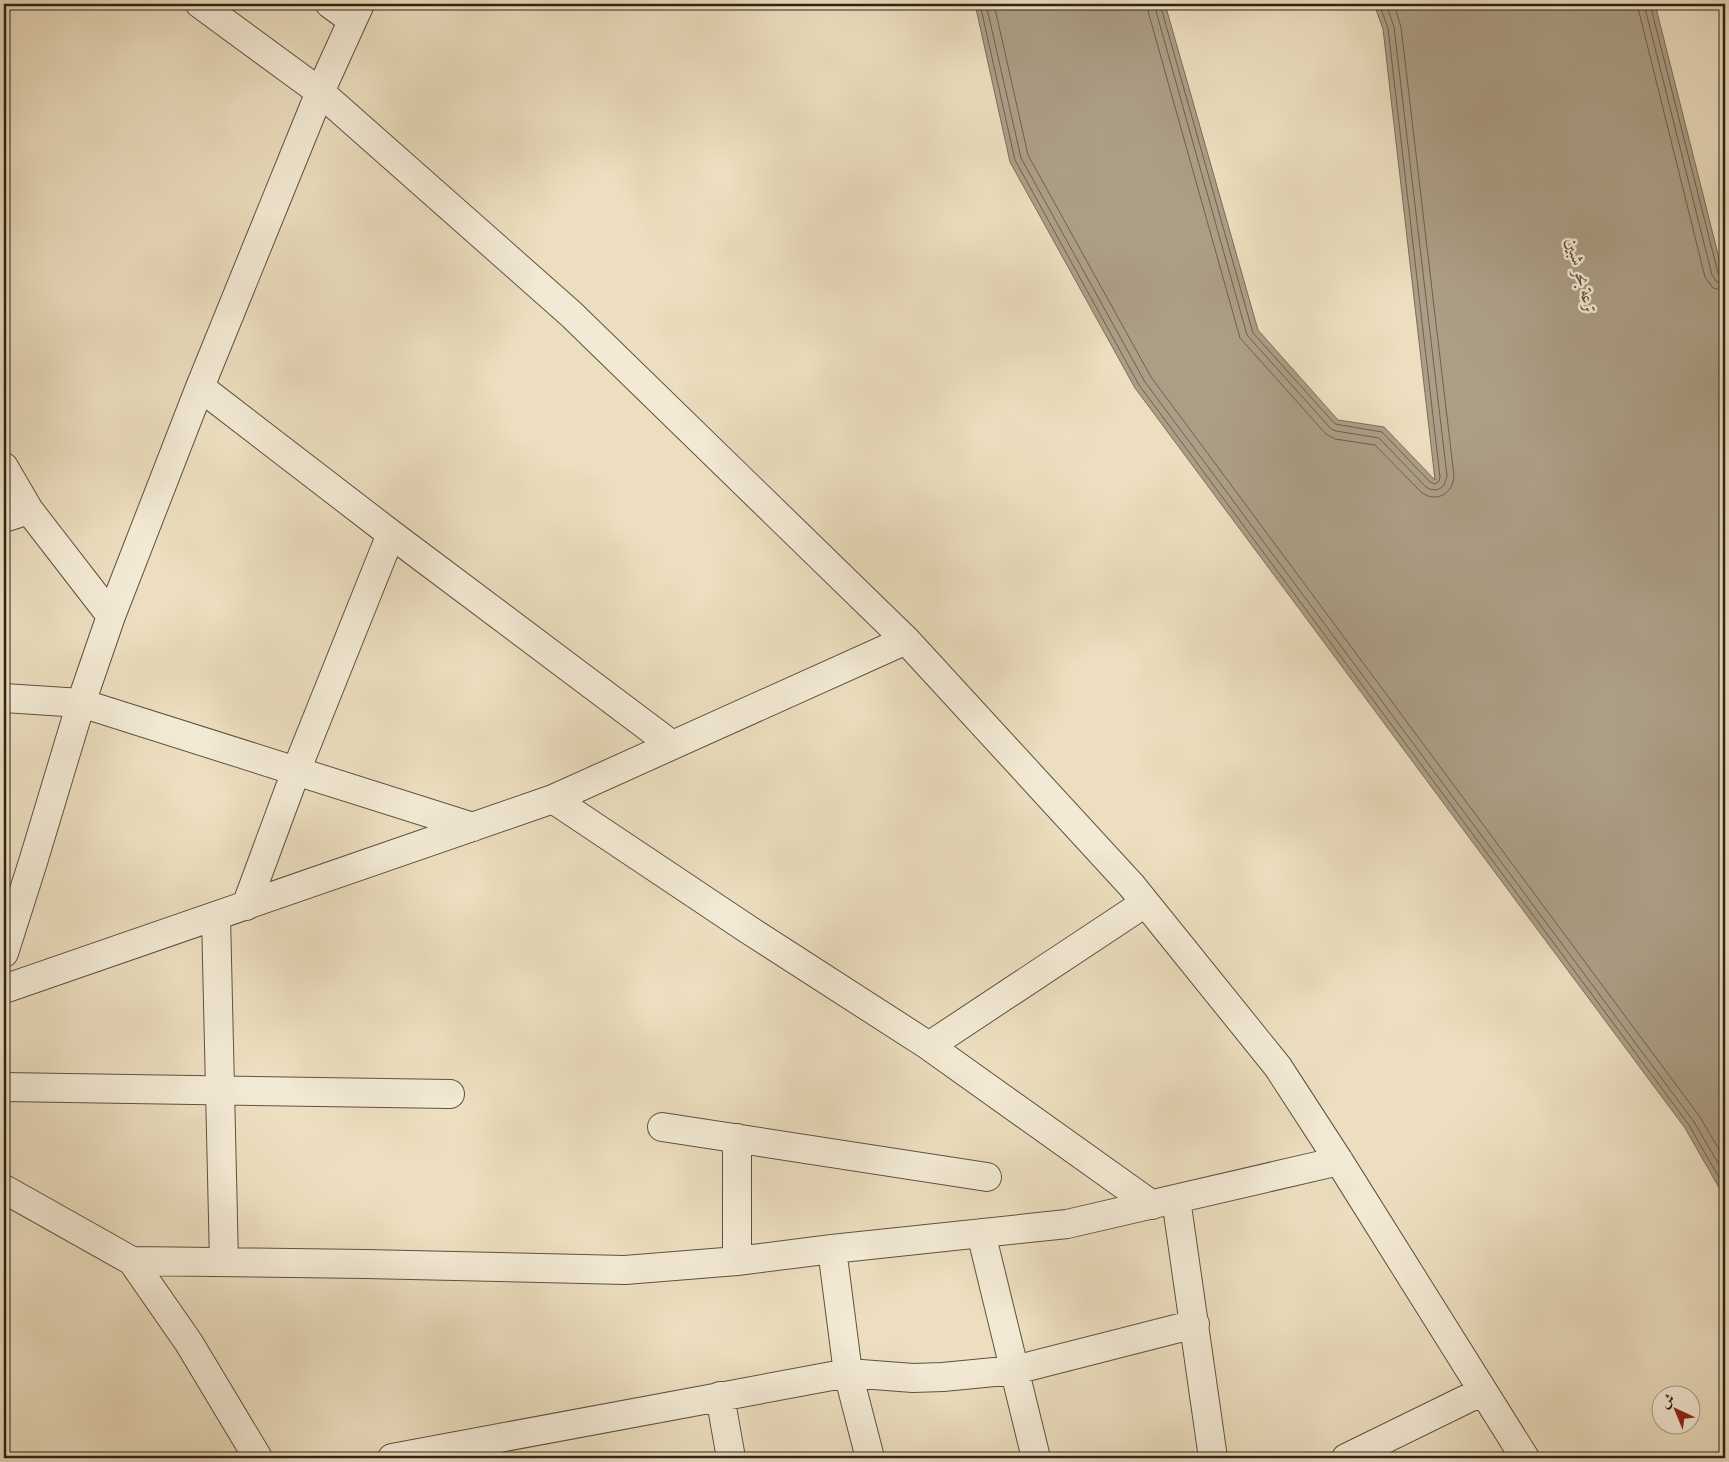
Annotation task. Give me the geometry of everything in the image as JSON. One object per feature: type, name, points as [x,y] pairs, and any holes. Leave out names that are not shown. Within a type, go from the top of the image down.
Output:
[{"type":"street","points":[[200,4],[320,92],[571,314],[906,640],[1132,886],[1278,1067],[1525,1458]]},
{"type":"street","points":[[4,953],[81,703],[111,616],[200,387],[320,92],[356,12],[330,4]]},
{"type":"street","points":[[200,387],[672,746]]},
{"type":"street","points":[[4,466],[16,514],[111,616]]},
{"type":"street","points":[[246,906],[296,771],[391,534]]},
{"type":"street","points":[[4,990],[553,799],[906,640]]},
{"type":"street","points":[[4,698],[81,703],[473,827]]},
{"type":"street","points":[[553,799],[1164,1202],[1195,1324],[1213,1458]]},
{"type":"street","points":[[929,1046],[1145,903]]},
{"type":"street","points":[[216,916],[224,1262]]},
{"type":"street","points":[[4,1087],[450,1094]]},
{"type":"street","points":[[662,1127],[987,1177]]},
{"type":"street","points":[[736,1261],[737,1138]]},
{"type":"street","points":[[132,1261],[625,1270],[736,1261],[1067,1224],[1339,1161]]},
{"type":"street","points":[[4,1189],[132,1261],[189,1343],[258,1458]]},
{"type":"street","points":[[982,1233],[1036,1458]]},
{"type":"street","points":[[832,1249],[848,1372],[870,1458]]},
{"type":"street","points":[[392,1458],[848,1372],[913,1378],[1015,1370],[1195,1324]]},
{"type":"street","points":[[1346,1458],[1483,1391]]},
{"type":"street","points":[[720,1396],[732,1458]]},
{"type":"water","name":"ترعة بحر شبين","points":[[975,4],[1165,4],[1258,330],[1338,420],[1384,427],[1435,480],[1383,29],[1374,4],[1655,4],[1725,282],[1725,1198],[1685,1128],[1135,388],[1010,162]]}]
